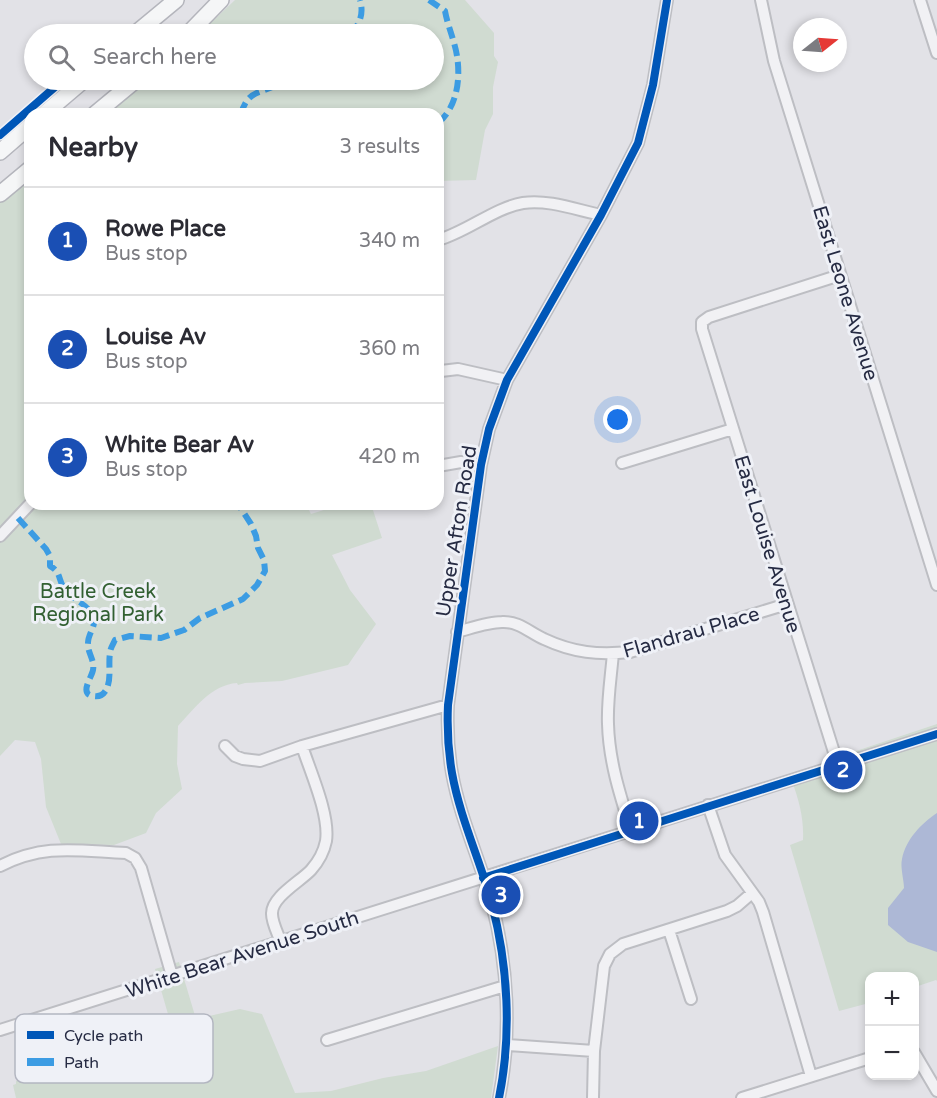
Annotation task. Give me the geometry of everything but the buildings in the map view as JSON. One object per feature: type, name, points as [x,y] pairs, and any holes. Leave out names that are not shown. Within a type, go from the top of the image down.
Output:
[{"type":"highway","points":[[147,24],[176,0]]},
{"type":"highway","points":[[198,24],[221,0]]},
{"type":"highway","points":[[51,108],[72,90]]},
{"type":"highway","points":[[102,108],[124,90]]},
{"type":"highway","points":[[0,152],[24,131]]},
{"type":"highway","points":[[0,194],[24,174]]},
{"type":"street","name":"Upper Afton Road","points":[[499,1098],[507,1044],[505,986],[497,927],[459,802],[449,750],[448,705],[481,465],[489,429],[507,381],[602,215],[638,143],[653,84],[667,0]]},
{"type":"street","name":"East Leone Avenue","points":[[761,0],[774,61],[937,585]]},
{"type":"street","points":[[920,0],[937,53]]},
{"type":"street","points":[[444,237],[509,208],[526,203],[546,204],[602,215]]},
{"type":"street","name":"East Louise Avenue","points":[[838,765],[702,329],[702,322],[709,317],[840,276]]},
{"type":"street","points":[[444,370],[458,369],[507,381]]},
{"type":"street","points":[[622,463],[733,429]]},
{"type":"street","points":[[444,465],[461,462],[481,465]]},
{"type":"street","points":[[0,536],[24,510]]},
{"type":"street","name":"Flandrau Place","points":[[457,632],[491,623],[511,622],[544,639],[576,651],[613,654],[630,652],[787,604]]},
{"type":"street","points":[[613,654],[609,701],[610,746],[618,788],[631,830]]},
{"type":"street","points":[[225,746],[235,756],[251,761],[263,760],[302,746],[448,705]]},
{"type":"street","name":"White Bear Avenue South","points":[[51,1014],[937,734]]},
{"type":"street","points":[[280,940],[272,908],[279,898],[312,869],[322,854],[326,835],[324,815],[302,746]]},
{"type":"street","points":[[708,805],[725,855],[763,912],[811,1076]]},
{"type":"street","points":[[0,866],[33,852],[49,849],[126,853],[135,858],[141,868],[172,976]]},
{"type":"street","points":[[593,1098],[594,1051],[604,966],[610,954],[623,944],[727,911],[752,893]]},
{"type":"street","points":[[669,930],[691,999]]},
{"type":"street","points":[[327,1040],[505,986]]},
{"type":"street","name":"White Bear Avenue South","points":[[0,1030],[15,1025]]},
{"type":"street","points":[[507,1044],[594,1051]]},
{"type":"street","points":[[919,1059],[937,1091]]},
{"type":"street","points":[[742,1098],[865,1060]]},
{"type":"green space","points":[[235,0],[465,0],[494,33],[494,56],[498,62],[493,87],[493,114],[485,130],[476,180],[444,181],[444,108],[109,108],[133,90],[444,90],[444,24],[210,24]]},
{"type":"green space","name":"Battle Creek Regional Park","points":[[24,175],[24,510],[309,510],[311,514],[324,510],[373,510],[382,538],[332,555],[350,590],[376,624],[348,665],[282,681],[238,685],[237,683],[211,693],[178,726],[177,764],[182,789],[156,813],[146,833],[114,845],[61,844],[46,807],[41,759],[35,742],[15,740],[0,756],[0,193]]},
{"type":"green space","points":[[937,724],[937,981],[919,986],[919,972],[865,972],[865,1004],[839,1011],[790,845],[803,840],[801,810],[792,781],[825,770],[823,762]]},
{"type":"green space","points":[[179,962],[195,1014],[168,1014],[155,969]]},
{"type":"green space","points":[[240,1009],[262,1014],[295,1093],[331,1091],[383,1078],[426,1071],[498,1046],[491,1098],[16,1098],[13,1085],[213,1083],[213,1015]]},
{"type":"water","points":[[937,813],[937,952],[908,942],[888,925],[888,908],[904,888],[902,862],[907,845],[920,827]]},
{"type":"marked path","points":[[358,24],[362,10],[360,0]]},
{"type":"marked path","points":[[429,0],[445,11],[457,53],[458,75],[455,97],[444,116]]},
{"type":"marked path","points":[[243,108],[253,95],[264,90]]},
{"type":"marked path","points":[[18,518],[46,549],[50,556],[50,566],[58,573],[67,592],[87,608],[93,617],[94,623],[88,643],[93,670],[86,689],[89,695],[99,696],[108,686],[110,651],[115,640],[130,636],[161,638],[184,630],[200,618],[243,599],[257,585],[265,571],[264,560],[251,524],[242,510]]},
{"type":"cycle path","points":[[499,1098],[507,1025],[502,951],[492,904],[456,790],[448,730],[448,705],[481,465],[489,429],[507,380],[601,215],[638,143],[653,85],[667,0]]},
{"type":"cycle path","points":[[31,108],[52,90]]},
{"type":"cycle path","points":[[0,135],[24,114]]},
{"type":"cycle path","points":[[483,878],[937,734]]},
{"type":"place","name":"Louise Av","points":[[843,770]]},
{"type":"place","name":"Rowe Place","points":[[639,821]]},
{"type":"place","name":"White Bear Av","points":[[501,895]]}]
